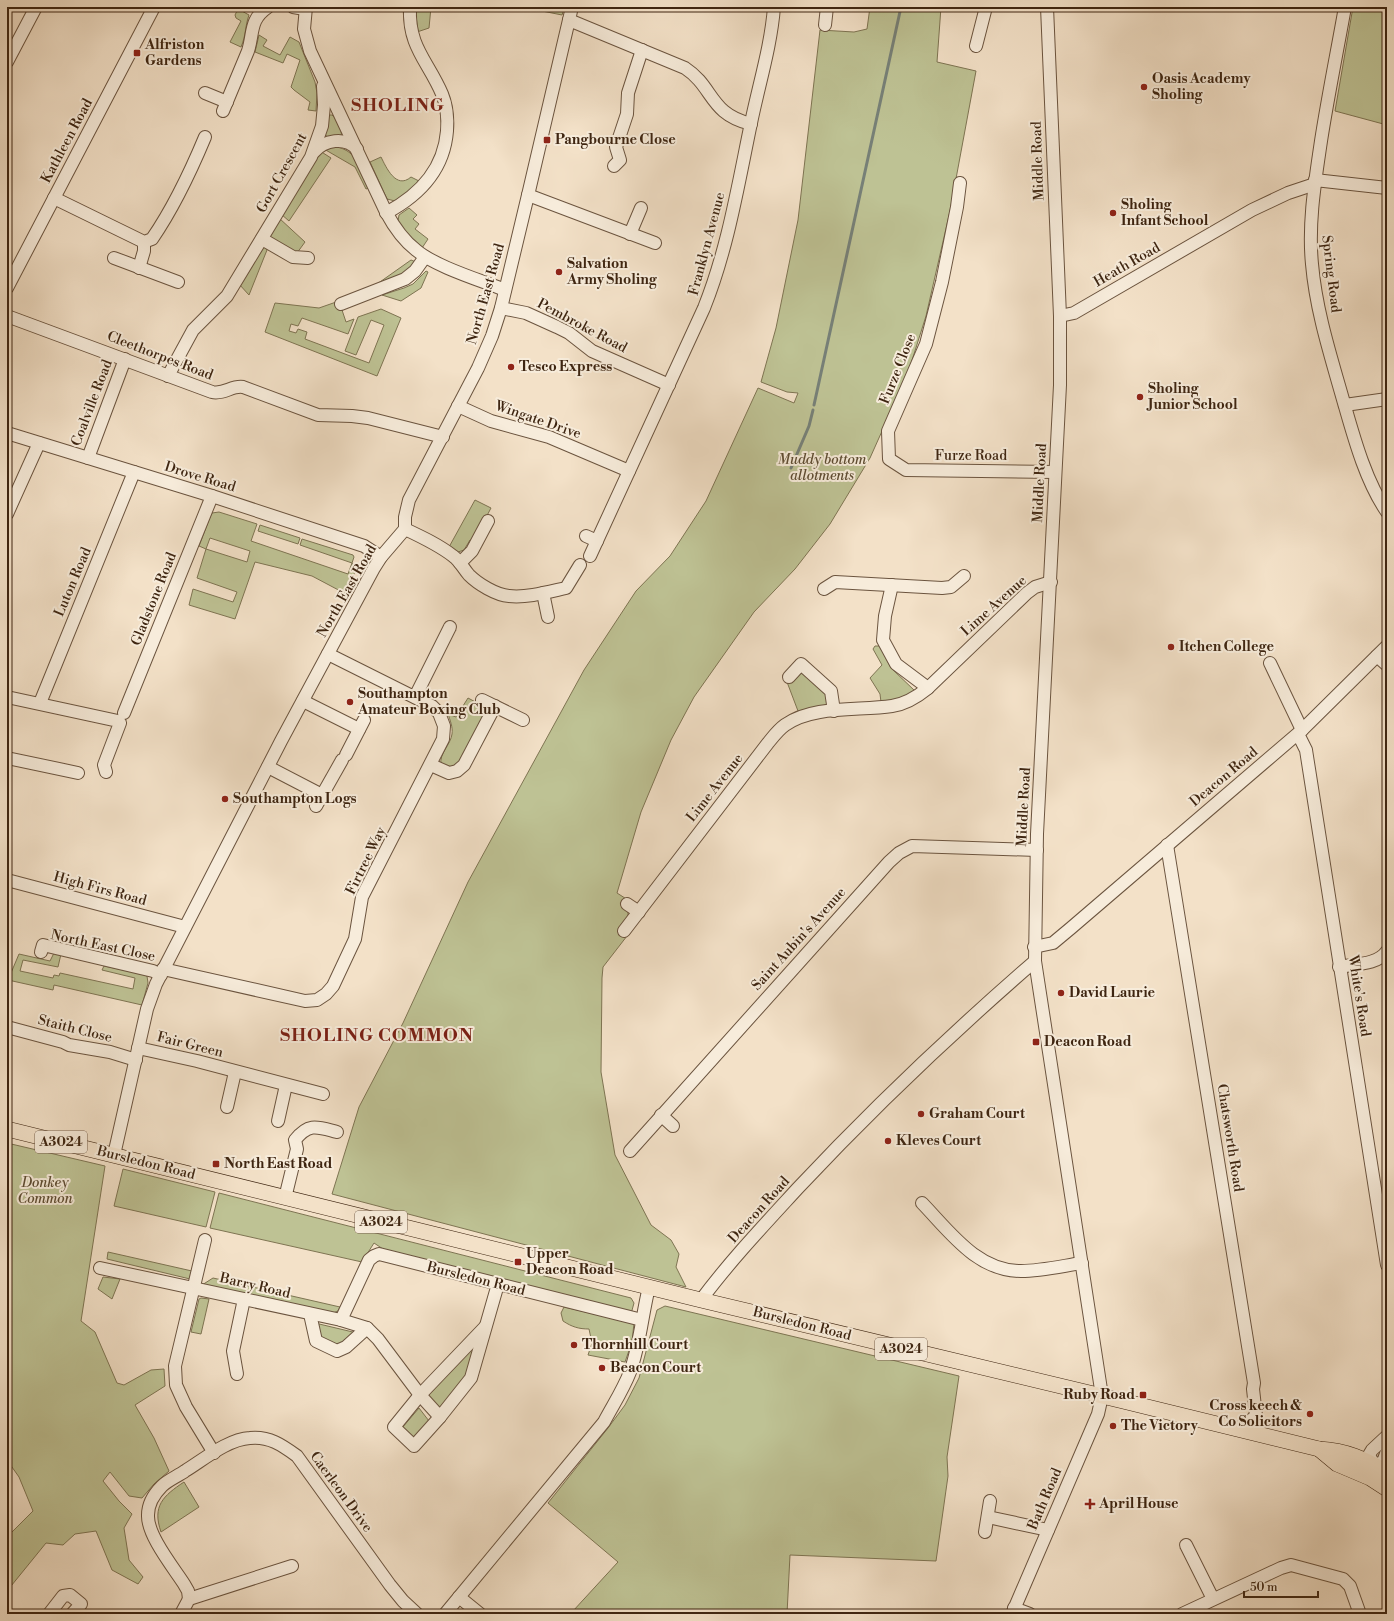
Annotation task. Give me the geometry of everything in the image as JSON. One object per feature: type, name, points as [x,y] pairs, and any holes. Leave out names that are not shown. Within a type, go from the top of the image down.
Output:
[{"type":"main road","name":"Bursledon Road","points":[[7,1129],[701,1300],[1319,1449],[1338,1450],[1349,1453],[1377,1472]]},
{"type":"main road","name":"A3024","points":[[1377,1472],[1387,1489]]},
{"type":"street","points":[[7,62],[36,7]]},
{"type":"street","name":"Kathleen Road","points":[[7,288],[154,7]]},
{"type":"street","points":[[205,93],[225,107],[248,51],[253,23],[257,16],[268,7]]},
{"type":"street","points":[[293,7],[305,8],[304,29],[306,40],[319,72],[386,213],[404,239],[425,257],[505,290]]},
{"type":"street","points":[[386,213],[412,197],[428,181],[442,155],[446,134],[447,112],[445,101],[438,85],[415,44],[410,24],[410,7]]},
{"type":"street","name":"North East Road","points":[[114,1155],[150,1000],[162,972],[268,767],[381,557],[405,529],[409,500],[483,358],[501,308],[572,7]]},
{"type":"street","name":"Franklyn Avenue","points":[[590,556],[704,308],[716,274],[730,224],[771,31],[774,7]]},
{"type":"street","points":[[825,26],[827,7]]},
{"type":"street","points":[[976,46],[986,7]]},
{"type":"street","name":"Middle Road","points":[[1034,961],[1037,850],[1060,385],[1060,316],[1047,7]]},
{"type":"street","name":"Spring Road","points":[[1345,7],[1324,122],[1315,182],[1310,236],[1312,266],[1323,328],[1345,405],[1370,482],[1375,494],[1387,512]]},
{"type":"street","points":[[569,20],[642,50],[675,58],[694,75],[723,111],[741,121],[751,124]]},
{"type":"street","points":[[621,162],[616,147],[628,114],[628,93],[642,50]]},
{"type":"street","name":"Gort Crescent","points":[[168,376],[193,330],[223,301],[313,153],[321,133],[324,112],[323,90],[319,72]]},
{"type":"street","points":[[54,198],[144,242],[152,239],[165,220],[183,188],[205,137]]},
{"type":"street","points":[[313,153],[320,146],[332,141],[348,142],[356,149]]},
{"type":"street","points":[[1315,182],[1387,188]]},
{"type":"street","name":"Heath Road","points":[[1060,316],[1074,313],[1252,210],[1315,182]]},
{"type":"street","name":"Furze Close","points":[[889,459],[888,431],[926,344],[942,282],[957,207],[960,183]]},
{"type":"street","points":[[528,195],[654,243]]},
{"type":"street","points":[[630,234],[641,208]]},
{"type":"street","points":[[262,239],[293,257],[308,258]]},
{"type":"street","points":[[139,268],[144,252],[144,242]]},
{"type":"street","points":[[341,304],[405,279],[416,271],[425,257]]},
{"type":"street","points":[[114,258],[178,282]]},
{"type":"street","name":"Pembroke Road","points":[[501,308],[526,313],[557,326],[569,333],[592,351],[669,385]]},
{"type":"street","name":"Cleethorpes Road","points":[[7,316],[212,392],[222,392],[235,386],[243,387],[318,415],[363,417],[429,432],[443,437]]},
{"type":"street","name":"Coalville Road","points":[[88,458],[125,359]]},
{"type":"street","points":[[1345,405],[1387,399]]},
{"type":"street","name":"Wingate Drive","points":[[458,406],[492,421],[553,438],[629,471]]},
{"type":"street","name":"Drove Road","points":[[7,433],[212,496],[367,547],[381,557]]},
{"type":"street","points":[[7,514],[39,443]]},
{"type":"street","name":"Furze Road","points":[[889,459],[906,470],[1055,472]]},
{"type":"street","name":"Luton Road","points":[[40,703],[134,472]]},
{"type":"street","name":"Gladstone Road","points":[[124,713],[212,496]]},
{"type":"street","points":[[460,563],[472,551],[488,521]]},
{"type":"street","points":[[405,529],[446,550],[475,580],[502,594],[518,596],[566,588],[580,565]]},
{"type":"street","points":[[586,536],[597,541]]},
{"type":"street","points":[[824,589],[835,582],[942,588],[951,587],[964,576]]},
{"type":"street","name":"Lime Avenue","points":[[624,931],[777,733],[785,725],[803,716],[820,712],[893,706],[911,700],[928,688],[1027,593],[1035,587],[1051,582]]},
{"type":"street","points":[[892,586],[885,616],[883,640],[896,664],[928,688]]},
{"type":"street","points":[[543,593],[548,617]]},
{"type":"street","points":[[414,697],[450,627]]},
{"type":"street","name":"Deacon Road","points":[[1034,948],[1053,943],[1300,732],[1387,646]]},
{"type":"street","name":"Firtree Way","points":[[162,972],[300,1001],[313,1001],[322,997],[333,986],[354,944],[357,934],[362,897],[443,739],[444,726],[436,709],[328,654]]},
{"type":"street","points":[[1377,656],[1387,665]]},
{"type":"street","points":[[789,677],[801,664],[831,692],[834,711]]},
{"type":"street","name":"White's Road","points":[[1270,664],[1300,732],[1306,750],[1339,967],[1381,1193],[1387,1265]]},
{"type":"street","points":[[7,696],[118,721],[120,723],[104,765],[106,772]]},
{"type":"street","points":[[482,700],[523,720]]},
{"type":"street","points":[[268,767],[319,801],[362,724],[303,701]]},
{"type":"street","points":[[430,765],[449,774],[460,770],[495,706]]},
{"type":"street","points":[[7,758],[78,773]]},
{"type":"street","name":"Chatsworth Road","points":[[1167,845],[1254,1383],[1253,1389],[1256,1416],[1240,1429]]},
{"type":"street","name":"Saint Aubin's Avenue","points":[[630,1151],[854,900],[899,853],[912,846],[1037,850]]},
{"type":"street","name":"High Firs Road","points":[[7,880],[185,927]]},
{"type":"street","points":[[628,904],[638,912]]},
{"type":"street","name":"North East Close","points":[[41,952],[43,945],[162,972]]},
{"type":"street","points":[[1339,967],[1376,960],[1382,957],[1387,951]]},
{"type":"street","points":[[1034,961],[1102,1396]]},
{"type":"street","name":"Deacon Road","points":[[701,1300],[755,1236],[833,1151],[940,1046],[1034,961]]},
{"type":"street","name":"Staith Close","points":[[7,1027],[82,1048],[110,1052],[136,1060]]},
{"type":"street","name":"Fair Green","points":[[138,1048],[197,1061],[323,1094]]},
{"type":"street","name":"Fair Green","points":[[227,1107],[235,1072]]},
{"type":"street","points":[[278,1121],[286,1085]]},
{"type":"street","points":[[661,1115],[673,1126]]},
{"type":"street","points":[[285,1198],[297,1149],[295,1140],[306,1129],[312,1126],[337,1132]]},
{"type":"street","points":[[922,1203],[968,1251],[992,1265],[1020,1271],[1082,1263]]},
{"type":"street","points":[[205,1240],[175,1366],[176,1385],[186,1407],[214,1453]]},
{"type":"street","name":"Bursledon Road","points":[[341,1320],[369,1260],[379,1254],[642,1320]]},
{"type":"street","name":"Barry Road","points":[[100,1268],[341,1320],[367,1328],[378,1339],[420,1395],[440,1417]]},
{"type":"street","points":[[486,1326],[420,1395],[394,1427],[414,1446],[440,1417],[471,1378],[486,1326],[498,1284]]},
{"type":"street","points":[[445,1614],[604,1422],[616,1402],[630,1371],[637,1348],[649,1287]]},
{"type":"street","points":[[237,1374],[233,1351],[244,1299]]},
{"type":"street","points":[[310,1314],[316,1341],[337,1351],[346,1347],[367,1328]]},
{"type":"street","name":"Bath Road","points":[[1013,1611],[1098,1414],[1102,1396]]},
{"type":"street","points":[[1377,1472],[1369,1455],[1372,1450],[1387,1436]]},
{"type":"street","name":"Caerleon Drive","points":[[189,1599],[184,1584],[151,1534],[148,1524],[149,1507],[153,1496],[163,1485],[214,1453],[238,1441],[249,1438],[264,1438],[279,1443],[297,1456],[390,1585],[403,1602],[417,1614]]},
{"type":"street","points":[[1377,1472],[1383,1462],[1387,1450]]},
{"type":"street","points":[[985,1532],[990,1501]]},
{"type":"street","points":[[988,1517],[1048,1530]]},
{"type":"street","points":[[1186,1544],[1213,1599]]},
{"type":"street","points":[[1182,1614],[1285,1566],[1291,1565],[1338,1577],[1346,1581],[1350,1586],[1360,1614]]},
{"type":"street","points":[[181,1614],[189,1599],[292,1566]]},
{"type":"street","points":[[49,1614],[63,1596],[70,1596],[81,1604],[72,1614]]},
{"type":"street","points":[[459,1597],[480,1614]]},
{"type":"street","points":[[1013,1611],[1030,1614]]},
{"type":"green space","points":[[416,7],[431,7],[429,28],[417,32]]},
{"type":"green space","points":[[522,7],[561,7],[563,12],[562,15]]},
{"type":"green space","name":"Muddy bottom allotments","points":[[870,7],[941,7],[937,62],[976,71],[950,211],[926,316],[908,373],[870,458],[830,524],[795,569],[754,612],[694,697],[671,740],[641,812],[617,893],[628,900],[628,918],[620,930],[627,936],[603,967],[601,1072],[615,1155],[651,1225],[671,1240],[679,1254],[676,1267],[686,1287],[332,1194],[359,1107],[403,1023],[468,882],[584,670],[636,591],[670,556],[706,501],[758,388],[794,403],[798,393],[787,392],[761,382],[776,328],[798,220],[820,30],[854,32],[867,29]]},
{"type":"green space","points":[[1353,7],[1387,7],[1387,125],[1335,111]]},
{"type":"green space","points":[[240,10],[249,15],[241,47],[230,42],[241,21],[236,18],[235,15],[237,11]]},
{"type":"green space","points":[[259,35],[267,40],[263,46],[280,55],[290,37],[299,42],[315,82],[317,93],[316,111],[308,110],[310,102],[291,87],[300,60],[287,54],[283,63],[255,52]]},
{"type":"green space","points":[[329,115],[332,115],[338,122],[341,136],[328,137],[325,135]]},
{"type":"green space","points":[[330,146],[339,147],[352,154],[369,188],[366,189],[355,167],[324,149]]},
{"type":"green space","points":[[320,151],[331,158],[289,221],[281,214]]},
{"type":"green space","points":[[381,157],[392,176],[396,179],[401,181],[411,177],[419,181],[412,189],[395,201],[387,199],[370,162]]},
{"type":"green space","points":[[409,208],[417,215],[413,219],[419,224],[415,229],[428,239],[422,248],[407,234],[398,221],[399,215]]},
{"type":"green space","points":[[279,218],[305,242],[297,253],[269,238],[269,233]]},
{"type":"green space","points":[[266,247],[267,250],[249,295],[239,284],[260,249]]},
{"type":"green space","points":[[411,260],[416,262],[404,275],[370,289]]},
{"type":"green space","points":[[426,271],[428,272],[421,288],[401,301],[382,295],[413,284]]},
{"type":"green space","points":[[339,301],[346,322],[354,319],[348,334],[302,318],[298,326],[291,324],[289,331],[296,333],[298,329],[307,332],[305,339],[369,363],[384,325],[371,320],[356,355],[345,351],[358,317],[381,309],[401,318],[377,376],[265,332],[275,303],[319,308]]},
{"type":"green space","points":[[475,500],[491,508],[473,542],[470,540],[464,550],[458,552],[449,547]]},
{"type":"green space","points":[[219,512],[257,524],[251,541],[348,574],[352,563],[356,569],[346,594],[312,576],[255,562],[235,619],[189,605],[193,589],[233,602],[237,592],[197,578],[206,549],[199,546],[212,513]],"holes":[[[210,538],[250,551],[247,562],[206,549]]]},
{"type":"green space","points":[[260,525],[300,538],[298,544],[258,531]]},
{"type":"green space","points":[[302,539],[353,555],[354,557],[352,563],[300,545]]},
{"type":"green space","points":[[875,646],[880,646],[891,668],[915,691],[899,699],[881,702],[880,694],[870,678],[882,665],[873,649]]},
{"type":"green space","points":[[801,672],[805,673],[826,692],[829,700],[826,705],[798,711],[787,682]]},
{"type":"green space","points":[[468,698],[483,706],[486,714],[460,761],[452,768],[441,764],[443,753],[450,742],[452,734],[452,726],[448,714],[456,717]]},
{"type":"green space","points":[[54,953],[61,954],[58,967],[23,960],[20,971],[53,978],[54,975],[59,976],[60,973],[133,989],[135,978],[102,970],[104,966],[143,974],[147,976],[148,983],[142,1005],[54,985],[53,990],[8,980],[19,954],[50,961]]},
{"type":"green space","name":"Donkey Common","points":[[7,1143],[105,1166],[81,1321],[95,1332],[117,1383],[124,1385],[151,1370],[164,1369],[165,1386],[135,1405],[154,1438],[169,1471],[154,1484],[142,1498],[129,1496],[110,1472],[103,1481],[132,1514],[124,1528],[129,1560],[143,1577],[138,1584],[112,1570],[96,1531],[75,1534],[63,1545],[46,1543],[7,1591],[7,1537],[33,1511],[19,1477],[7,1460]]},
{"type":"green space","points":[[123,1169],[215,1192],[206,1227],[114,1206]]},
{"type":"green space","points":[[219,1193],[631,1298],[634,1303],[631,1314],[389,1253],[374,1243],[362,1262],[210,1228]]},
{"type":"green space","points":[[108,1252],[192,1271],[190,1279],[107,1259]]},
{"type":"green space","points":[[103,1277],[120,1279],[112,1299],[98,1289]]},
{"type":"green space","points":[[213,1278],[340,1307],[338,1311],[333,1313],[202,1285]]},
{"type":"green space","points":[[199,1299],[209,1299],[201,1334],[191,1332]]},
{"type":"green space","points":[[665,1306],[959,1376],[947,1457],[948,1476],[936,1561],[790,1555],[787,1614],[577,1614],[573,1611],[618,1562],[548,1503],[625,1405],[639,1378],[657,1310]]},
{"type":"green space","points":[[564,1307],[634,1323],[632,1342],[625,1362],[588,1355],[592,1343],[589,1329],[582,1329],[569,1325],[563,1321],[561,1313]]},
{"type":"green space","points":[[315,1323],[357,1333],[341,1347],[321,1341]]},
{"type":"green space","points":[[471,1349],[473,1350],[469,1373],[440,1411],[425,1395]]},
{"type":"green space","points":[[419,1408],[429,1421],[413,1438],[402,1428]]},
{"type":"green space","points":[[184,1482],[199,1507],[161,1532],[158,1515],[161,1502],[170,1492]]},
{"type":"waterway","points":[[814,405],[901,7]]},
{"type":"waterway","points":[[791,468],[809,426],[813,410]]},
{"type":"place","name":"Alfriston Gardens","points":[[137,53]]},
{"type":"place","name":"Oasis Academy Sholing","points":[[1144,87]]},
{"type":"place","name":"Pangbourne Close","points":[[547,140]]},
{"type":"place","name":"Sholing Infant School","points":[[1113,213]]},
{"type":"place","name":"Salvation Army Sholing","points":[[559,272]]},
{"type":"place","name":"Tesco Express","points":[[511,367]]},
{"type":"place","name":"Sholing Junior School","points":[[1140,397]]},
{"type":"place","name":"Itchen College","points":[[1171,647]]},
{"type":"place","name":"Southampton Amateur Boxing Club","points":[[350,702]]},
{"type":"place","name":"Southampton Logs","points":[[225,799]]},
{"type":"place","name":"David Laurie","points":[[1061,993]]},
{"type":"place","name":"Deacon Road","points":[[1036,1042]]},
{"type":"place","name":"Graham Court","points":[[921,1114]]},
{"type":"place","name":"Kleves Court","points":[[888,1141]]},
{"type":"place","name":"North East Road","points":[[216,1164]]},
{"type":"place","name":"Upper Deacon Road","points":[[518,1262]]},
{"type":"place","name":"Thornhill Court","points":[[574,1345]]},
{"type":"place","name":"Beacon Court","points":[[602,1368]]},
{"type":"place","name":"Ruby Road","points":[[1143,1395]]},
{"type":"place","name":"Cross keech & Co Solicitors","points":[[1310,1414]]},
{"type":"place","name":"The Victory","points":[[1113,1426]]},
{"type":"place","name":"April House","points":[[1090,1504]]},
{"type":"district","name":"SHOLING","points":[[398,105]]},
{"type":"district","name":"SHOLING COMMON","points":[[377,1035]]}]
